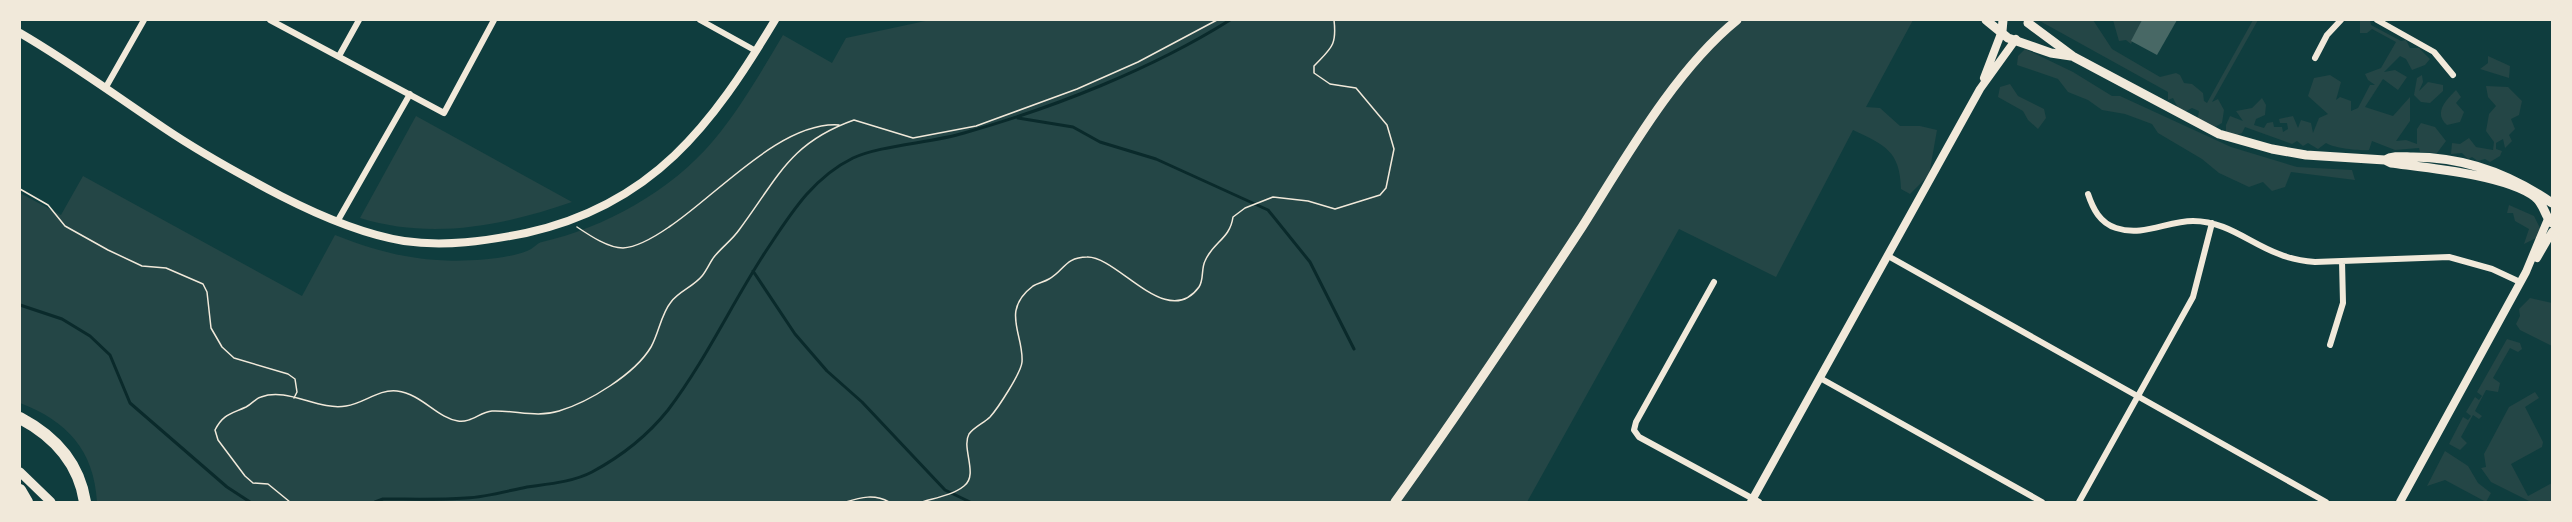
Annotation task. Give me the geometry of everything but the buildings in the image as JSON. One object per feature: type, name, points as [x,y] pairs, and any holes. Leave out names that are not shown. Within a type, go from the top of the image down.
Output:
[{"type":"highway","points":[[20,418],[39,429],[56,444],[77,471],[85,502]]},
{"type":"highway","points":[[20,490],[27,502]]},
{"type":"main road","points":[[1395,502],[1480,384],[1679,81],[1719,34],[1737,20]]},
{"type":"main road","points":[[1986,20],[2008,38],[2051,53],[2074,57]]},
{"type":"main road","points":[[2002,32],[2003,20]]},
{"type":"main road","points":[[2016,39],[2024,36],[2028,21],[2074,57],[2218,134],[2272,149],[2306,155],[2385,160],[2390,157],[2421,157],[2470,164],[2519,182],[2551,212]]},
{"type":"main road","points":[[20,472],[51,502]]},
{"type":"street","points":[[106,87],[144,20]]},
{"type":"street","points":[[270,20],[444,113],[494,20]]},
{"type":"street","points":[[339,56],[359,20]]},
{"type":"street","points":[[700,20],[756,51]]},
{"type":"street","points":[[20,33],[221,163],[307,209],[337,222],[404,241],[436,244],[466,243],[509,236],[572,220],[614,200],[656,174],[695,137],[733,89],[775,20]]},
{"type":"street","points":[[2314,58],[2327,35],[2342,20]]},
{"type":"street","points":[[2377,20],[2434,52],[2453,75]]},
{"type":"street","points":[[1980,89],[2002,32]]},
{"type":"street","points":[[1714,282],[1641,413],[1634,430],[1639,437],[1754,502],[1980,89],[2016,39]]},
{"type":"street","points":[[337,222],[410,94]]},
{"type":"street","points":[[2088,194],[2092,206],[2105,222],[2124,230],[2144,231],[2194,221],[2212,223],[2230,228],[2268,249],[2296,260],[2315,262],[2449,257],[2492,269],[2520,282]]},
{"type":"street","points":[[2400,502],[2526,272],[2551,212]]},
{"type":"street","points":[[2079,502],[2193,297],[2212,223]]},
{"type":"street","points":[[2526,272],[2553,231]]},
{"type":"street","points":[[1887,256],[2326,502]]},
{"type":"street","points":[[2330,345],[2343,303],[2342,261]]},
{"type":"street","points":[[1820,378],[2042,502]]},
{"type":"path","points":[[290,502],[268,484],[253,483],[245,476],[218,440],[215,430],[221,418],[249,405],[260,397],[274,395],[320,405],[345,406],[365,400],[379,392],[410,393],[457,421],[468,420],[489,411],[512,411],[538,416],[587,401],[644,358],[656,337],[669,304],[702,276],[715,255],[738,232],[790,157],[840,125],[855,120],[869,122],[890,133],[913,138],[976,126],[1077,89],[1138,62],[1216,20]]},
{"type":"path","points":[[922,502],[965,486],[969,479],[970,457],[966,443],[970,432],[992,415],[1016,377],[1022,362],[1014,325],[1016,312],[1025,292],[1035,284],[1052,278],[1062,265],[1075,259],[1090,257],[1105,262],[1136,285],[1159,298],[1172,300],[1183,298],[1195,292],[1201,285],[1206,258],[1231,230],[1233,217],[1250,206],[1273,197],[1308,201],[1335,209],[1380,195],[1386,188],[1394,149],[1387,125],[1356,88],[1330,84],[1314,73],[1314,66],[1333,47],[1336,36],[1334,20]]},
{"type":"path","points":[[572,220],[578,228],[608,244],[621,248],[633,245],[656,236],[692,212],[780,142],[805,129],[823,124],[840,125]]},
{"type":"path","points":[[20,189],[48,205],[64,226],[108,250],[142,266],[166,268],[203,284],[207,292],[211,328],[222,347],[234,358],[288,374],[295,379],[297,392],[293,398]]},
{"type":"path","points":[[846,502],[880,497],[889,502]]},
{"type":"shaded area","points":[[930,20],[1913,20],[1866,107],[1880,108],[1900,126],[1920,126],[1937,130],[1929,175],[1910,194],[1901,189],[1898,166],[1889,151],[1874,140],[1853,130],[1776,277],[1679,229],[1527,502],[97,502],[90,467],[75,440],[51,419],[20,403],[20,193],[61,215],[83,176],[302,296],[335,235],[398,255],[437,260],[470,260],[518,254],[540,243],[565,236],[612,217],[635,205],[677,176],[713,141],[750,90],[783,35],[832,63],[846,38]]},
{"type":"shaded area","points":[[2038,20],[2093,20],[2112,49],[2160,77],[2176,73],[2180,75],[2184,83],[2192,84],[2203,93],[2204,101],[2207,103],[2253,20],[2258,20],[2212,102],[2218,99],[2224,110],[2222,123],[2215,127],[2197,122],[2199,111],[2192,108],[2181,114],[2173,98],[2168,100],[2168,92]]},
{"type":"shaded area","points":[[2113,20],[2142,20],[2131,44],[2126,40],[2119,41]]},
{"type":"shaded area","points":[[2360,20],[2370,20],[2371,25],[2401,41],[2406,40],[2410,48],[2419,48],[2430,59],[2425,65],[2412,70],[2406,59],[2400,56],[2384,72],[2395,70],[2407,77],[2398,90],[2383,79],[2365,107],[2393,116],[2410,97],[2410,121],[2396,141],[2406,140],[2417,144],[2417,129],[2421,123],[2435,127],[2446,141],[2437,153],[2420,152],[2419,148],[2395,150],[2372,141],[2369,150],[2347,149],[2326,143],[2318,149],[2308,143],[2303,146],[2297,141],[2292,144],[2245,127],[2242,133],[2232,137],[2226,134],[2226,125],[2230,116],[2243,121],[2236,111],[2252,108],[2262,98],[2266,105],[2265,115],[2256,119],[2254,125],[2264,128],[2267,123],[2273,122],[2274,127],[2282,127],[2283,132],[2288,129],[2287,123],[2280,123],[2279,119],[2293,116],[2298,128],[2301,120],[2311,123],[2313,133],[2319,118],[2328,114],[2308,96],[2314,78],[2330,75],[2341,82],[2336,100],[2340,97],[2351,101],[2351,111],[2358,108],[2370,85],[2375,85],[2368,80],[2365,74],[2381,68],[2396,42],[2372,29],[2367,33],[2360,33]]},
{"type":"shaded area","points":[[2025,49],[2073,72],[2112,96],[2120,96],[2231,147],[2297,167],[2352,170],[2355,180],[2291,172],[2285,187],[2272,191],[2263,182],[2249,187],[2219,173],[2202,159],[2158,133],[2152,124],[2125,114],[2102,110],[2088,100],[2068,92],[2058,79],[2017,65],[2018,56]]},
{"type":"shaded area","points":[[2488,56],[2510,66],[2509,78],[2480,69],[2488,63]]},
{"type":"shaded area","points":[[2422,75],[2423,82],[2419,91],[2428,82],[2443,85],[2443,91],[2430,103],[2421,102],[2414,95],[2417,78]]},
{"type":"shaded area","points":[[2010,84],[2018,96],[2044,109],[2046,118],[2038,129],[2028,120],[2023,111],[1998,97],[2000,87]]},
{"type":"shaded area","points":[[2486,86],[2508,87],[2522,101],[2519,115],[2511,119],[2515,129],[2509,135],[2512,141],[2505,148],[2503,139],[2496,143],[2496,149],[2502,151],[2500,156],[2490,162],[2485,159],[2478,161],[2472,157],[2468,159],[2462,153],[2451,154],[2452,143],[2460,144],[2469,138],[2476,147],[2493,150],[2494,142],[2486,131],[2489,114],[2496,106],[2488,97]]},
{"type":"shaded area","points":[[2456,90],[2461,97],[2456,103],[2464,112],[2460,122],[2447,125],[2441,116],[2442,107]]},
{"type":"shaded area","points":[[416,116],[572,202],[519,218],[467,227],[414,228],[387,225],[360,218]]},
{"type":"shaded area","points":[[2509,205],[2534,216],[2541,230],[2538,237],[2524,244],[2529,229],[2515,221],[2513,213],[2507,213]]},
{"type":"shaded area","points":[[2530,298],[2552,303],[2552,346],[2520,330],[2516,324],[2520,316],[2519,309]]},
{"type":"shaded area","points":[[2507,339],[2520,343],[2522,349],[2518,352],[2510,348],[2493,378],[2500,383],[2498,392],[2486,390],[2475,411],[2482,416],[2479,419],[2473,415],[2461,437],[2467,443],[2460,450],[2449,444],[2463,417],[2468,420],[2471,416],[2466,412],[2475,397],[2479,400],[2482,396],[2477,392]]},
{"type":"shaded area","points":[[2535,392],[2539,398],[2525,407],[2543,442],[2542,447],[2511,464],[2528,496],[2552,483],[2552,502],[2531,502],[2491,482],[2481,468],[2486,467],[2484,454],[2509,407]]},
{"type":"shaded area","points":[[2445,451],[2468,466],[2478,483],[2491,493],[2486,502],[2445,480],[2427,486]]},
{"type":"waterway","points":[[375,502],[383,499],[445,499],[481,496],[552,484],[592,472],[633,445],[668,410],[695,371],[784,224],[803,198],[838,166],[864,154],[964,133],[1067,99],[1135,71],[1230,20]]},
{"type":"waterway","points":[[1018,118],[1073,127],[1100,142],[1156,159],[1268,210],[1310,262],[1354,349]]},
{"type":"waterway","points":[[753,271],[795,334],[827,371],[862,402],[945,490],[970,502]]},
{"type":"waterway","points":[[20,305],[62,319],[90,336],[110,355],[130,403],[227,487],[250,502]]}]
